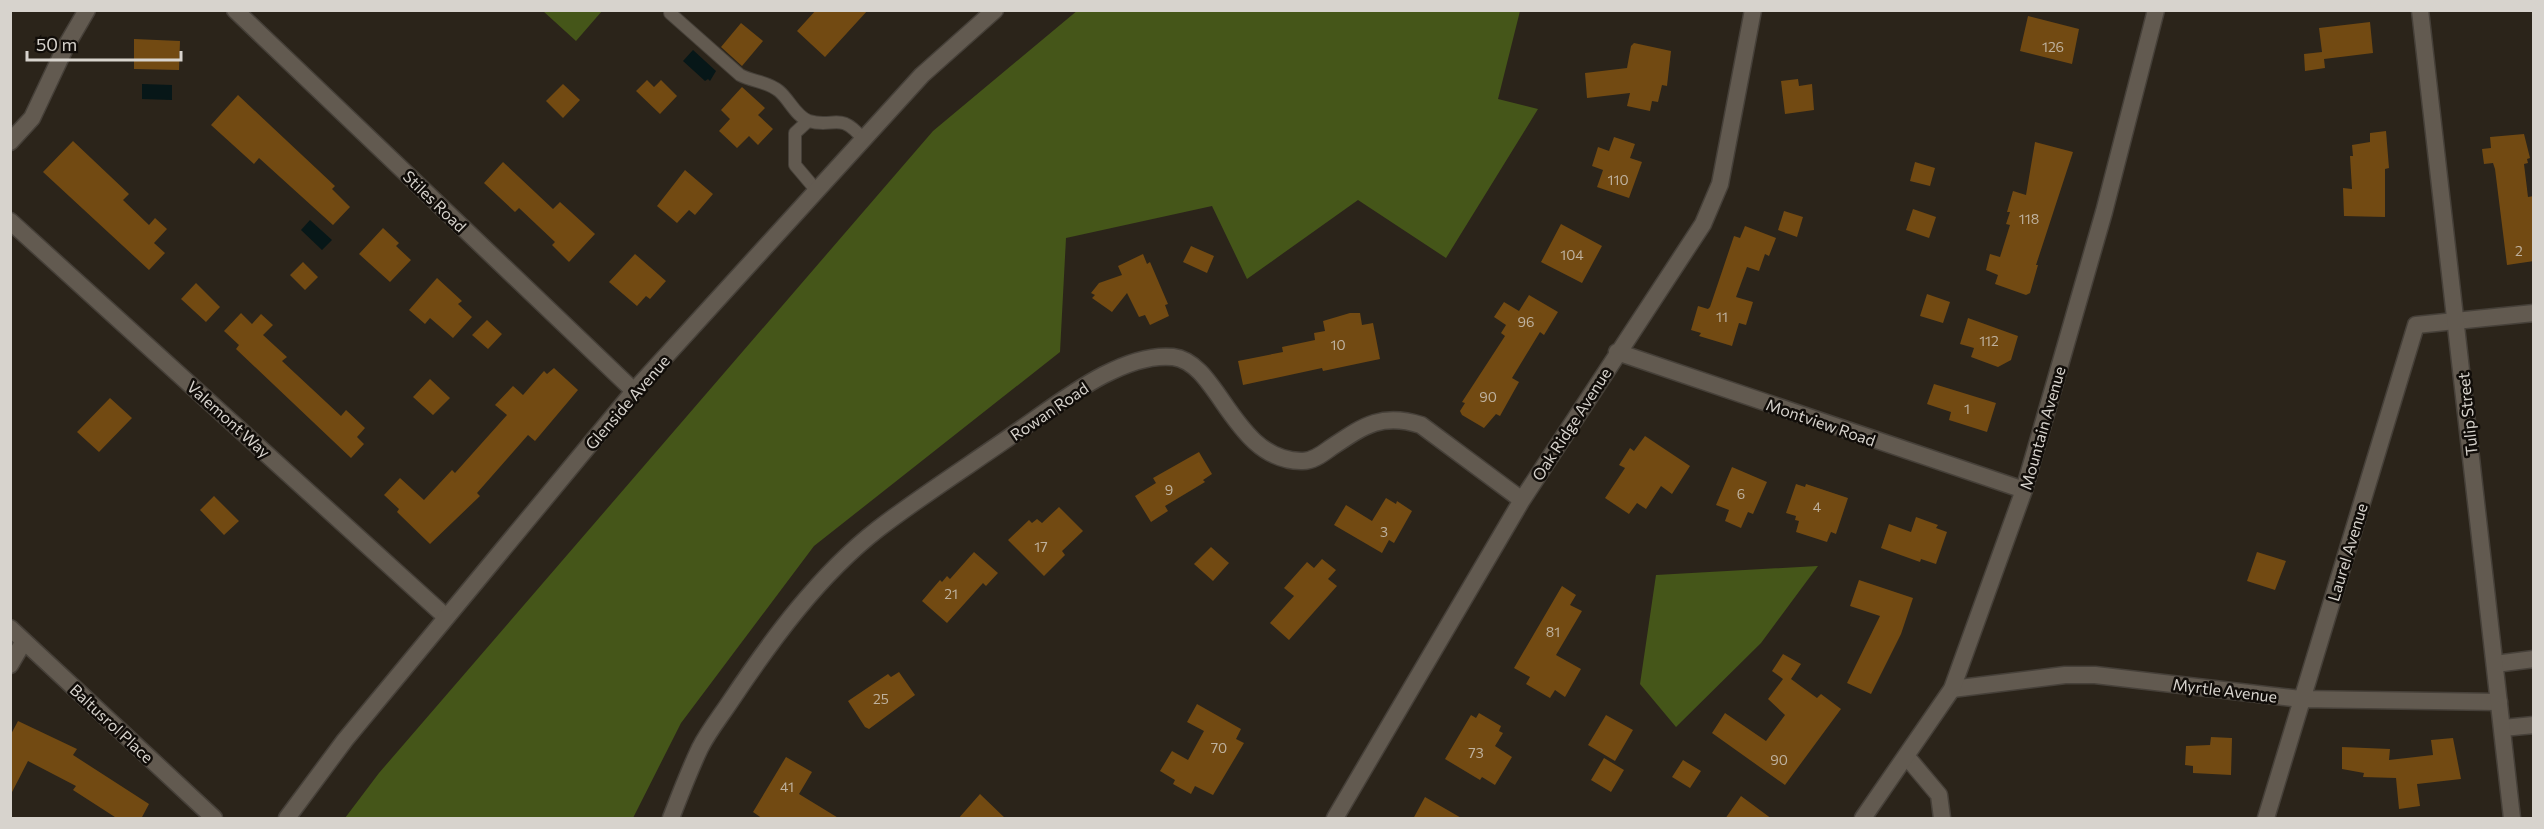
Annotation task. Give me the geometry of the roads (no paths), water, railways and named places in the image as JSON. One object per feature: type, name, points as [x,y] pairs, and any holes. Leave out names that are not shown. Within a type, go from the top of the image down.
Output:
[{"type":"street","points":[[10,142],[32,118],[70,38],[87,10]]},
{"type":"street","name":"Stiles Road","points":[[235,10],[634,391]]},
{"type":"street","name":"Glenside Avenue","points":[[287,819],[345,740],[634,391],[922,75],[995,10]]},
{"type":"street","name":"Oak Ridge Avenue","points":[[1335,819],[1522,500],[1703,224],[1720,184],[1753,10]]},
{"type":"street","name":"Mountain Avenue","points":[[1863,819],[1952,689],[2024,490],[2104,212],[2156,10]]},
{"type":"street","name":"Tulip Street","points":[[2420,10],[2457,319],[2512,819]]},
{"type":"street","name":"Valemont Way","points":[[10,221],[447,617]]},
{"type":"street","points":[[2457,319],[2534,313]]},
{"type":"street","name":"Laurel Avenue","points":[[2266,819],[2416,325],[2457,319]]},
{"type":"street","name":"Montview Road","points":[[1617,352],[2024,490]]},
{"type":"street","name":"Rowan Road","points":[[670,819],[701,747],[795,612],[829,573],[877,530],[1060,402],[1115,371],[1147,359],[1170,357],[1184,359],[1199,372],[1255,444],[1280,457],[1303,462],[1317,457],[1368,423],[1386,420],[1412,422],[1421,425],[1522,500]]},
{"type":"street","name":"Baltusrol Place","points":[[10,628],[214,819]]},
{"type":"street","points":[[10,665],[24,640]]},
{"type":"street","points":[[2495,664],[2534,660]]},
{"type":"street","name":"Myrtle Avenue","points":[[1952,689],[2065,675],[2095,675],[2301,699],[2499,702]]},
{"type":"street","points":[[2503,728],[2534,725]]},
{"type":"street","points":[[1906,757],[1939,795],[1942,819]]},
{"type":"lane","points":[[670,14],[740,75],[749,80],[757,79],[778,90],[808,121]]},
{"type":"lane","points":[[817,191],[795,165],[795,133],[808,121],[835,121],[853,127],[863,139]]}]
